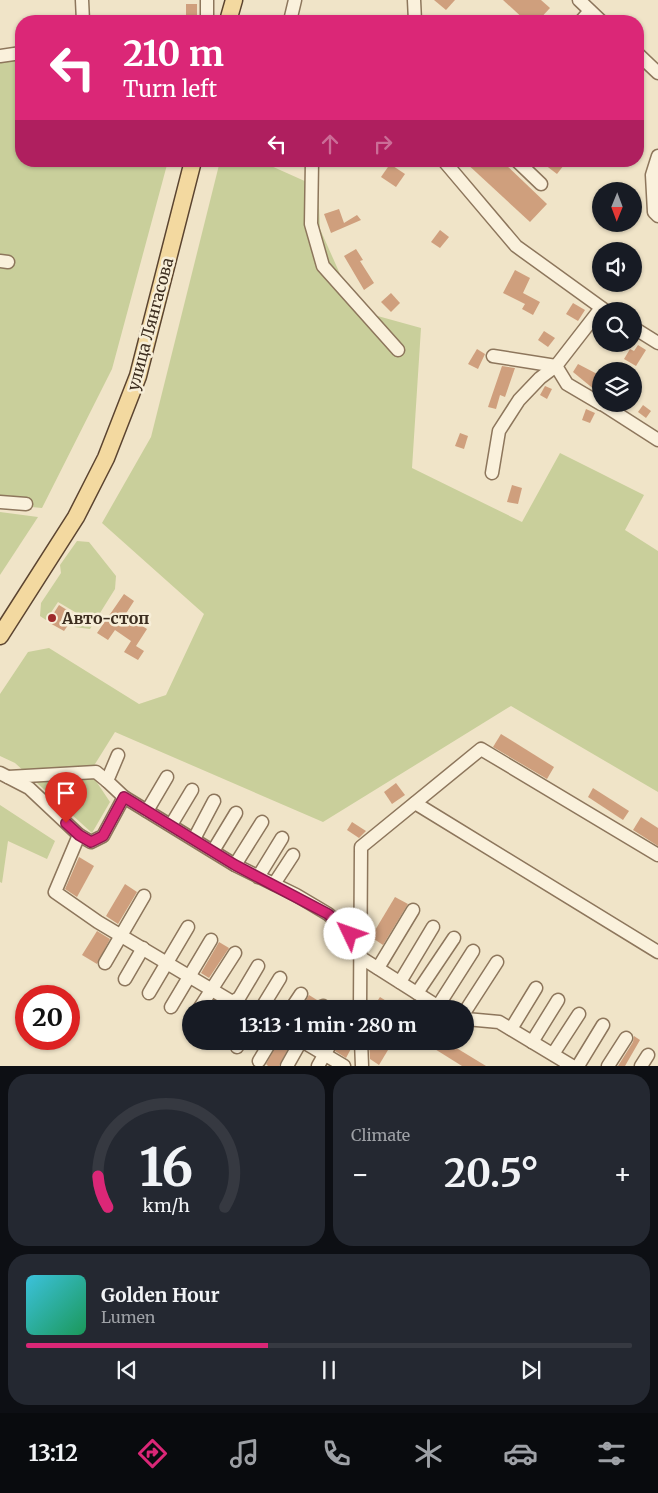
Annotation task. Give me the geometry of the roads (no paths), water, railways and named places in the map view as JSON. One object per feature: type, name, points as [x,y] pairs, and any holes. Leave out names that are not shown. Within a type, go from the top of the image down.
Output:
[{"type":"main road","points":[[230,15],[234,0]]},
{"type":"main road","name":"улица Лянгасова","points":[[0,636],[76,517],[106,458],[138,376],[191,167]]},
{"type":"street","points":[[82,0],[83,15]]},
{"type":"street","points":[[207,15],[208,0]]},
{"type":"street","points":[[291,15],[295,0]]},
{"type":"street","points":[[414,0],[415,15]]},
{"type":"street","points":[[579,0],[586,15]]},
{"type":"street","points":[[0,56],[15,54]]},
{"type":"street","points":[[644,60],[658,73]]},
{"type":"street","points":[[658,156],[652,174],[654,212],[658,216]]},
{"type":"street","points":[[312,167],[311,224],[323,266],[398,350]]},
{"type":"street","points":[[449,167],[516,246],[592,302]]},
{"type":"street","points":[[522,167],[541,184]]},
{"type":"street","points":[[492,473],[499,431],[519,400],[540,378],[556,366],[592,323]]},
{"type":"street","points":[[642,333],[658,343]]},
{"type":"street","points":[[493,356],[556,366],[567,384],[592,399]]},
{"type":"street","points":[[614,412],[658,440]]},
{"type":"street","points":[[0,502],[26,504]]},
{"type":"street","points":[[360,1000],[361,847],[481,749],[658,855]]},
{"type":"street","points":[[107,781],[118,755]]},
{"type":"street","points":[[4,775],[96,772],[124,797],[235,865],[328,914],[361,943]]},
{"type":"street","points":[[4,775],[29,788],[79,835],[91,842],[103,836],[124,797]]},
{"type":"street","points":[[147,811],[167,777]]},
{"type":"street","points":[[171,825],[192,790]]},
{"type":"street","points":[[194,839],[214,801]]},
{"type":"street","points":[[415,803],[658,952]]},
{"type":"street","points":[[213,850],[236,813]]},
{"type":"street","points":[[235,865],[262,822]]},
{"type":"street","points":[[79,835],[55,892],[121,935],[190,976],[224,1000]]},
{"type":"street","points":[[258,876],[282,838]]},
{"type":"street","points":[[274,884],[294,855]]},
{"type":"street","points":[[105,963],[144,896]]},
{"type":"street","points":[[378,968],[413,910]]},
{"type":"street","points":[[149,993],[188,927]]},
{"type":"street","points":[[400,982],[433,927]]},
{"type":"street","points":[[417,993],[454,938]]},
{"type":"street","points":[[171,1006],[211,940]]},
{"type":"street","points":[[125,979],[144,948]]},
{"type":"street","points":[[445,1000],[473,951]]},
{"type":"street","points":[[204,1000],[210,989],[217,984],[235,953]]},
{"type":"street","points":[[360,957],[428,1000]]},
{"type":"street","points":[[472,1000],[497,962]]},
{"type":"street","points":[[236,1000],[258,966]]},
{"type":"street","points":[[267,1000],[280,978]]},
{"type":"street","points":[[511,1029],[536,988]]},
{"type":"street","points":[[297,1000],[301,994]]},
{"type":"street","points":[[532,1042],[558,1000]]},
{"type":"street","points":[[554,1054],[579,1014]]},
{"type":"street","points":[[474,1019],[499,1022],[572,1066]]},
{"type":"street","points":[[578,1066],[603,1025]]},
{"type":"street","points":[[608,1066],[626,1038]]},
{"type":"street","points":[[259,1061],[266,1050]]},
{"type":"street","points":[[287,1066],[296,1050]]},
{"type":"street","points":[[317,1050],[344,1066]]},
{"type":"street","points":[[318,1066],[326,1050]]},
{"type":"street","points":[[361,1050],[362,1066]]},
{"type":"place","name":"Авто-стоп","points":[[52,618]]}]
